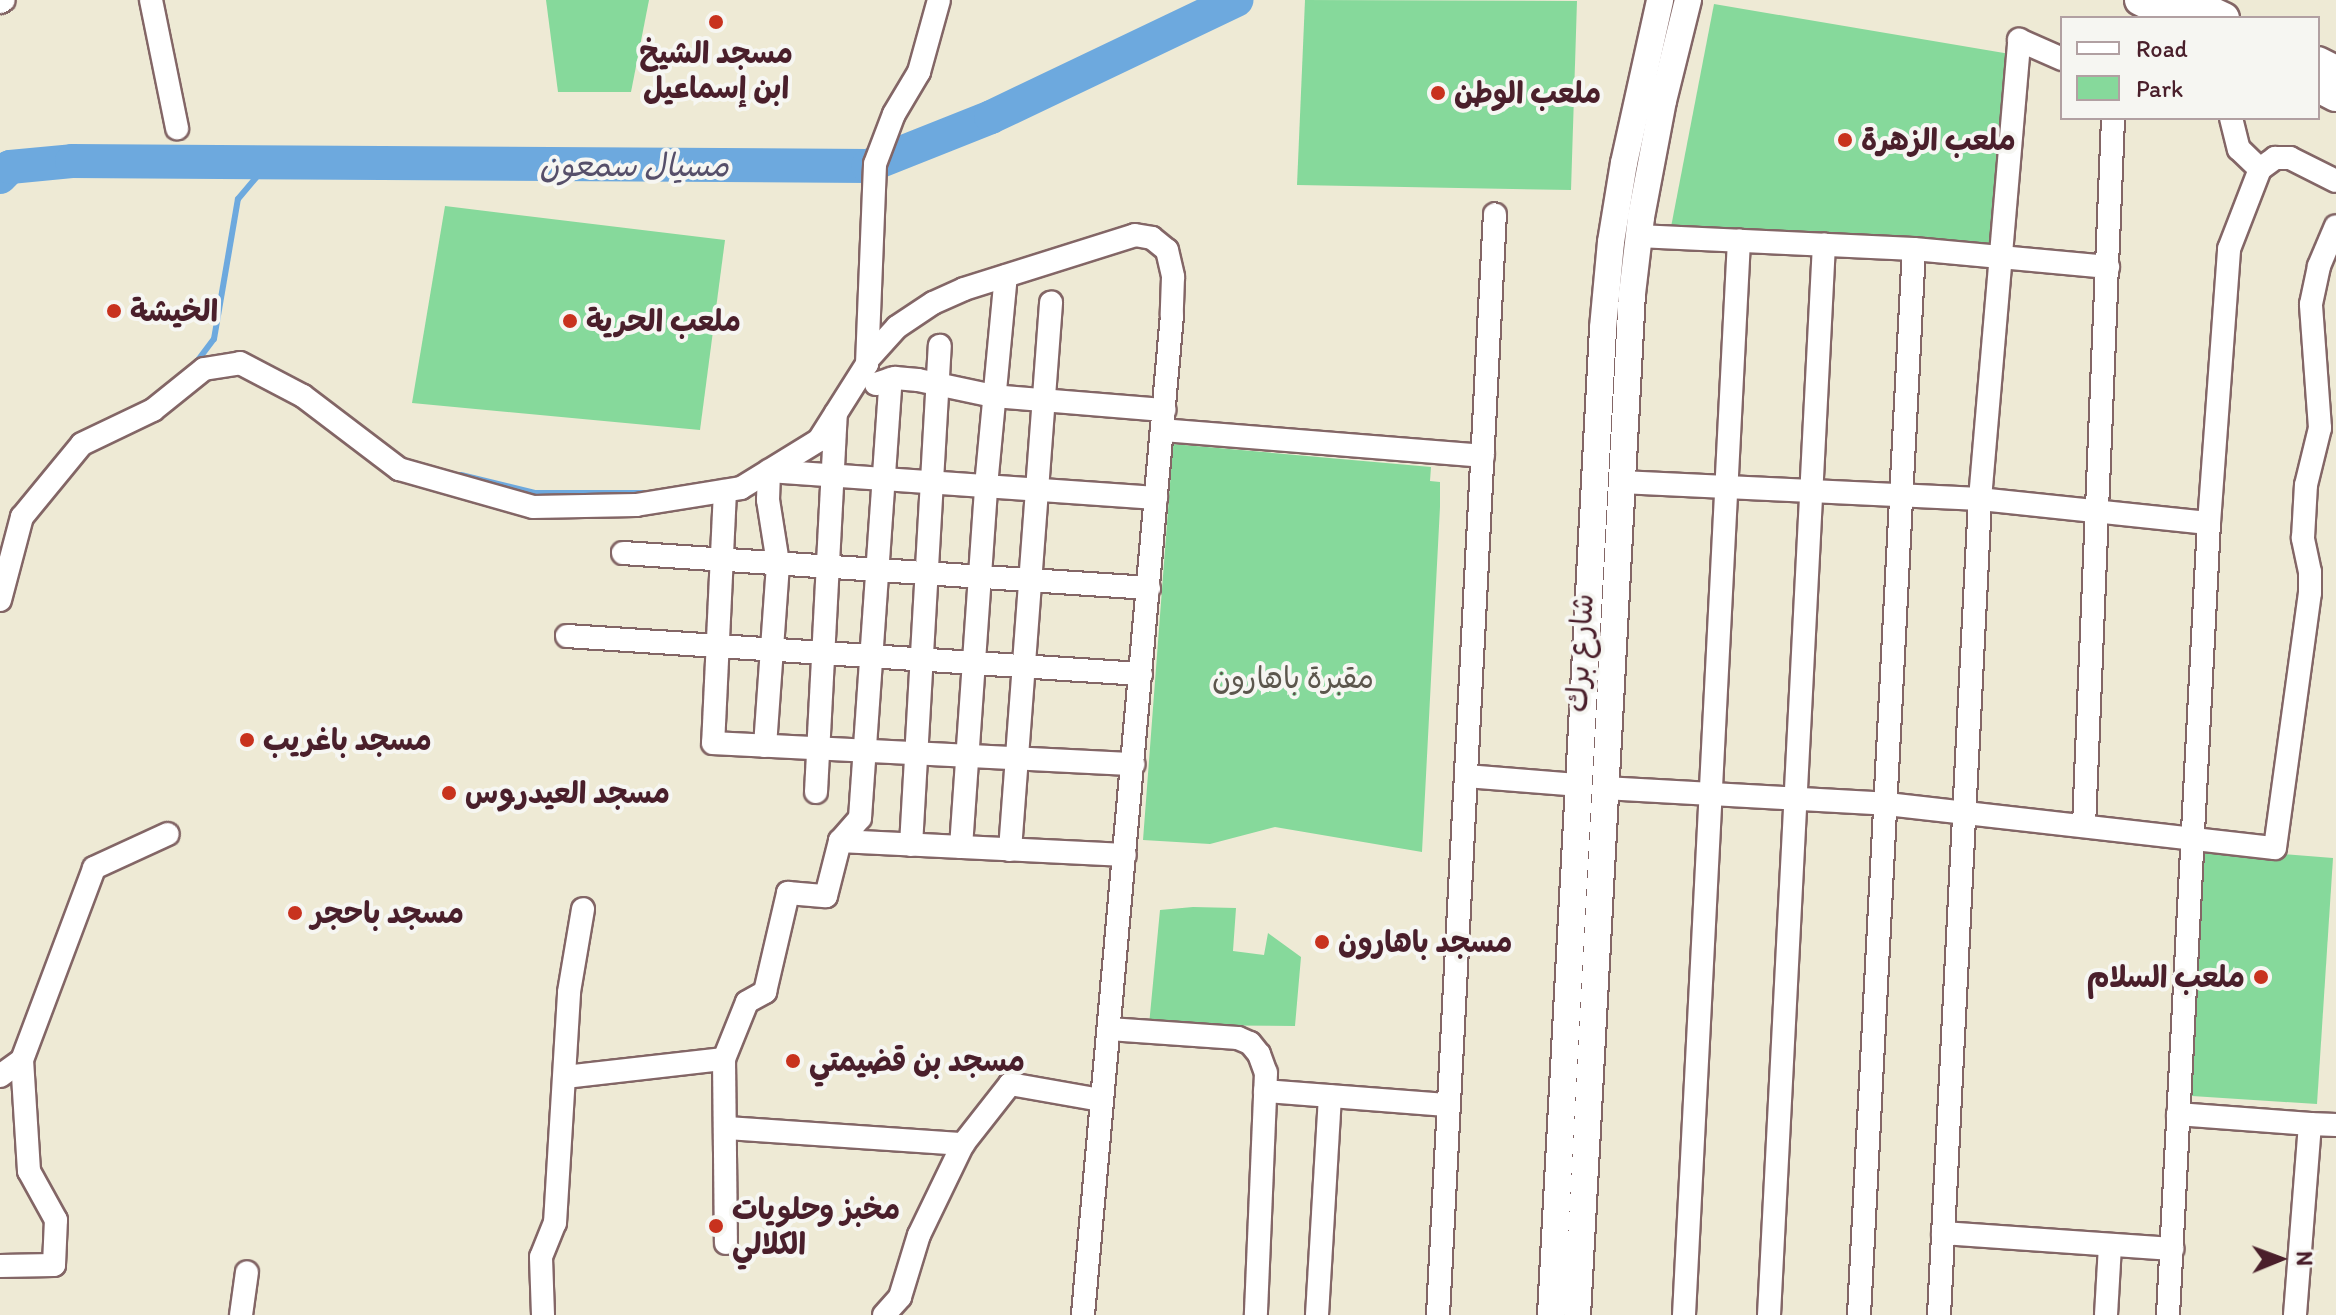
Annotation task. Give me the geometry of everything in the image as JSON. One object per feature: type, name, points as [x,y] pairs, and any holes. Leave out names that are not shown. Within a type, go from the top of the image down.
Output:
[{"type":"highway","points":[[2141,0],[2173,16]]},
{"type":"highway","points":[[2186,0],[2220,16]]},
{"type":"main road","name":"شارع برك","points":[[1551,1315],[1596,413],[1611,242],[1639,87],[1660,0]]},
{"type":"main road","name":"شارع برك","points":[[1577,1315],[1621,482],[1638,236],[1663,101],[1688,0]]},
{"type":"street","points":[[151,0],[177,128]]},
{"type":"street","points":[[868,359],[875,164],[894,114],[919,72],[939,0]]},
{"type":"street","points":[[1939,1315],[1967,813],[1980,499],[2019,40],[2060,58]]},
{"type":"street","points":[[2084,826],[2113,120]]},
{"type":"street","points":[[2232,120],[2239,149],[2260,169]]},
{"type":"street","points":[[2168,1315],[2209,523],[2229,249],[2246,198],[2260,169],[2275,158],[2290,158],[2336,181]]},
{"type":"street","points":[[1438,1315],[1495,214]]},
{"type":"street","points":[[1604,788],[1887,804],[2275,848],[2310,593],[2303,538],[2306,485],[2320,428],[2311,304],[2319,266],[2336,226]]},
{"type":"street","points":[[0,600],[22,517],[82,444],[153,410],[204,369],[240,363],[303,396],[399,469],[533,507],[636,505],[741,488],[819,440],[868,359],[897,327],[933,303],[1135,235],[1152,238],[1167,250],[1173,277],[1172,315],[1083,1315]]},
{"type":"street","points":[[1638,236],[1914,249],[2108,267]]},
{"type":"street","points":[[1684,1315],[1739,240]]},
{"type":"street","points":[[1769,1315],[1824,244]]},
{"type":"street","points":[[1859,1315],[1914,249]]},
{"type":"street","points":[[961,847],[993,396],[1006,276]]},
{"type":"street","points":[[1010,850],[1051,303]]},
{"type":"street","points":[[911,845],[940,346]]},
{"type":"street","points":[[849,393],[891,379],[918,380],[993,396],[1043,400],[1163,420],[1483,456]]},
{"type":"street","points":[[726,1243],[724,1059],[747,1002],[765,992],[788,893],[826,896],[840,841],[860,818],[891,379]]},
{"type":"street","points":[[816,792],[836,413]]},
{"type":"street","points":[[769,471],[1156,498]]},
{"type":"street","points":[[765,746],[778,563],[768,500],[769,471]]},
{"type":"street","points":[[1621,482],[1980,499],[2209,523]]},
{"type":"street","points":[[725,491],[713,743],[1133,764]]},
{"type":"street","points":[[623,553],[1149,588]]},
{"type":"street","points":[[567,636],[1141,674]]},
{"type":"street","points":[[1466,776],[1577,785]]},
{"type":"street","points":[[0,1266],[54,1265],[56,1220],[29,1171],[22,1060],[94,868],[168,834]]},
{"type":"street","points":[[840,841],[1125,855]]},
{"type":"street","points":[[543,1315],[541,1257],[555,1223],[569,992],[583,909]]},
{"type":"street","points":[[1109,1029],[1238,1038],[1250,1043],[1259,1054],[1266,1073],[1256,1315]]},
{"type":"street","points":[[565,1077],[724,1059]]},
{"type":"street","points":[[0,1076],[22,1060]]},
{"type":"street","points":[[884,1315],[900,1297],[919,1235],[963,1144],[1010,1084],[1101,1100]]},
{"type":"street","points":[[1265,1091],[1448,1105]]},
{"type":"street","points":[[1317,1315],[1330,1096]]},
{"type":"street","points":[[2178,1114],[2336,1125]]},
{"type":"street","points":[[2295,1315],[2310,1124]]},
{"type":"street","points":[[727,1128],[963,1144]]},
{"type":"street","points":[[1943,1233],[2172,1249]]},
{"type":"street","points":[[2106,1315],[2110,1245]]},
{"type":"street","points":[[241,1315],[247,1272]]},
{"type":"green space","points":[[546,0],[649,0],[631,92],[558,92]]},
{"type":"green space","name":"ملعب الوطن","points":[[1305,0],[1577,1],[1571,190],[1297,185]]},
{"type":"green space","name":"ملعب الزهرة","points":[[1714,4],[2010,54],[1994,247],[1671,227]]},
{"type":"green space","name":"ملعب الحرية","points":[[445,206],[725,240],[700,430],[412,403]]},
{"type":"green space","name":"مقبرة باهارون","points":[[1173,444],[1431,467],[1430,481],[1440,482],[1440,507],[1422,852],[1275,827],[1210,844],[1143,840]]},
{"type":"green space","name":"ملعب السلام","points":[[2204,848],[2333,858],[2317,1104],[2192,1096]]},
{"type":"green space","points":[[1236,908],[1233,951],[1264,955],[1268,933],[1301,957],[1295,1026],[1149,1025],[1160,910]]},
{"type":"waterway","name":"مسيال سمعون","points":[[0,177],[10,167],[72,161],[868,166],[991,117],[1236,0]]},
{"type":"waterway","points":[[195,364],[214,339],[238,199],[271,160]]},
{"type":"waterway","points":[[461,475],[535,493],[643,493]]},
{"type":"place","name":"مسجد الشيخ ابن إسماعيل","points":[[716,22]]},
{"type":"place","name":"ملعب الوطن","points":[[1438,93]]},
{"type":"place","name":"ملعب الزهرة","points":[[1845,140]]},
{"type":"place","name":"الخيشة","points":[[114,311]]},
{"type":"place","name":"ملعب الحرية","points":[[570,321]]},
{"type":"place","name":"مسجد باغريب","points":[[247,740]]},
{"type":"place","name":"مسجد العيدروس","points":[[449,793]]},
{"type":"place","name":"مسجد باحجر","points":[[295,913]]},
{"type":"place","name":"مسجد باهارون","points":[[1322,942]]},
{"type":"place","name":"ملعب السلام","points":[[2261,977]]},
{"type":"place","name":"مسجد بن قضيمتي","points":[[793,1061]]},
{"type":"place","name":"مخبز وحلويات الكلالي","points":[[716,1226]]}]
